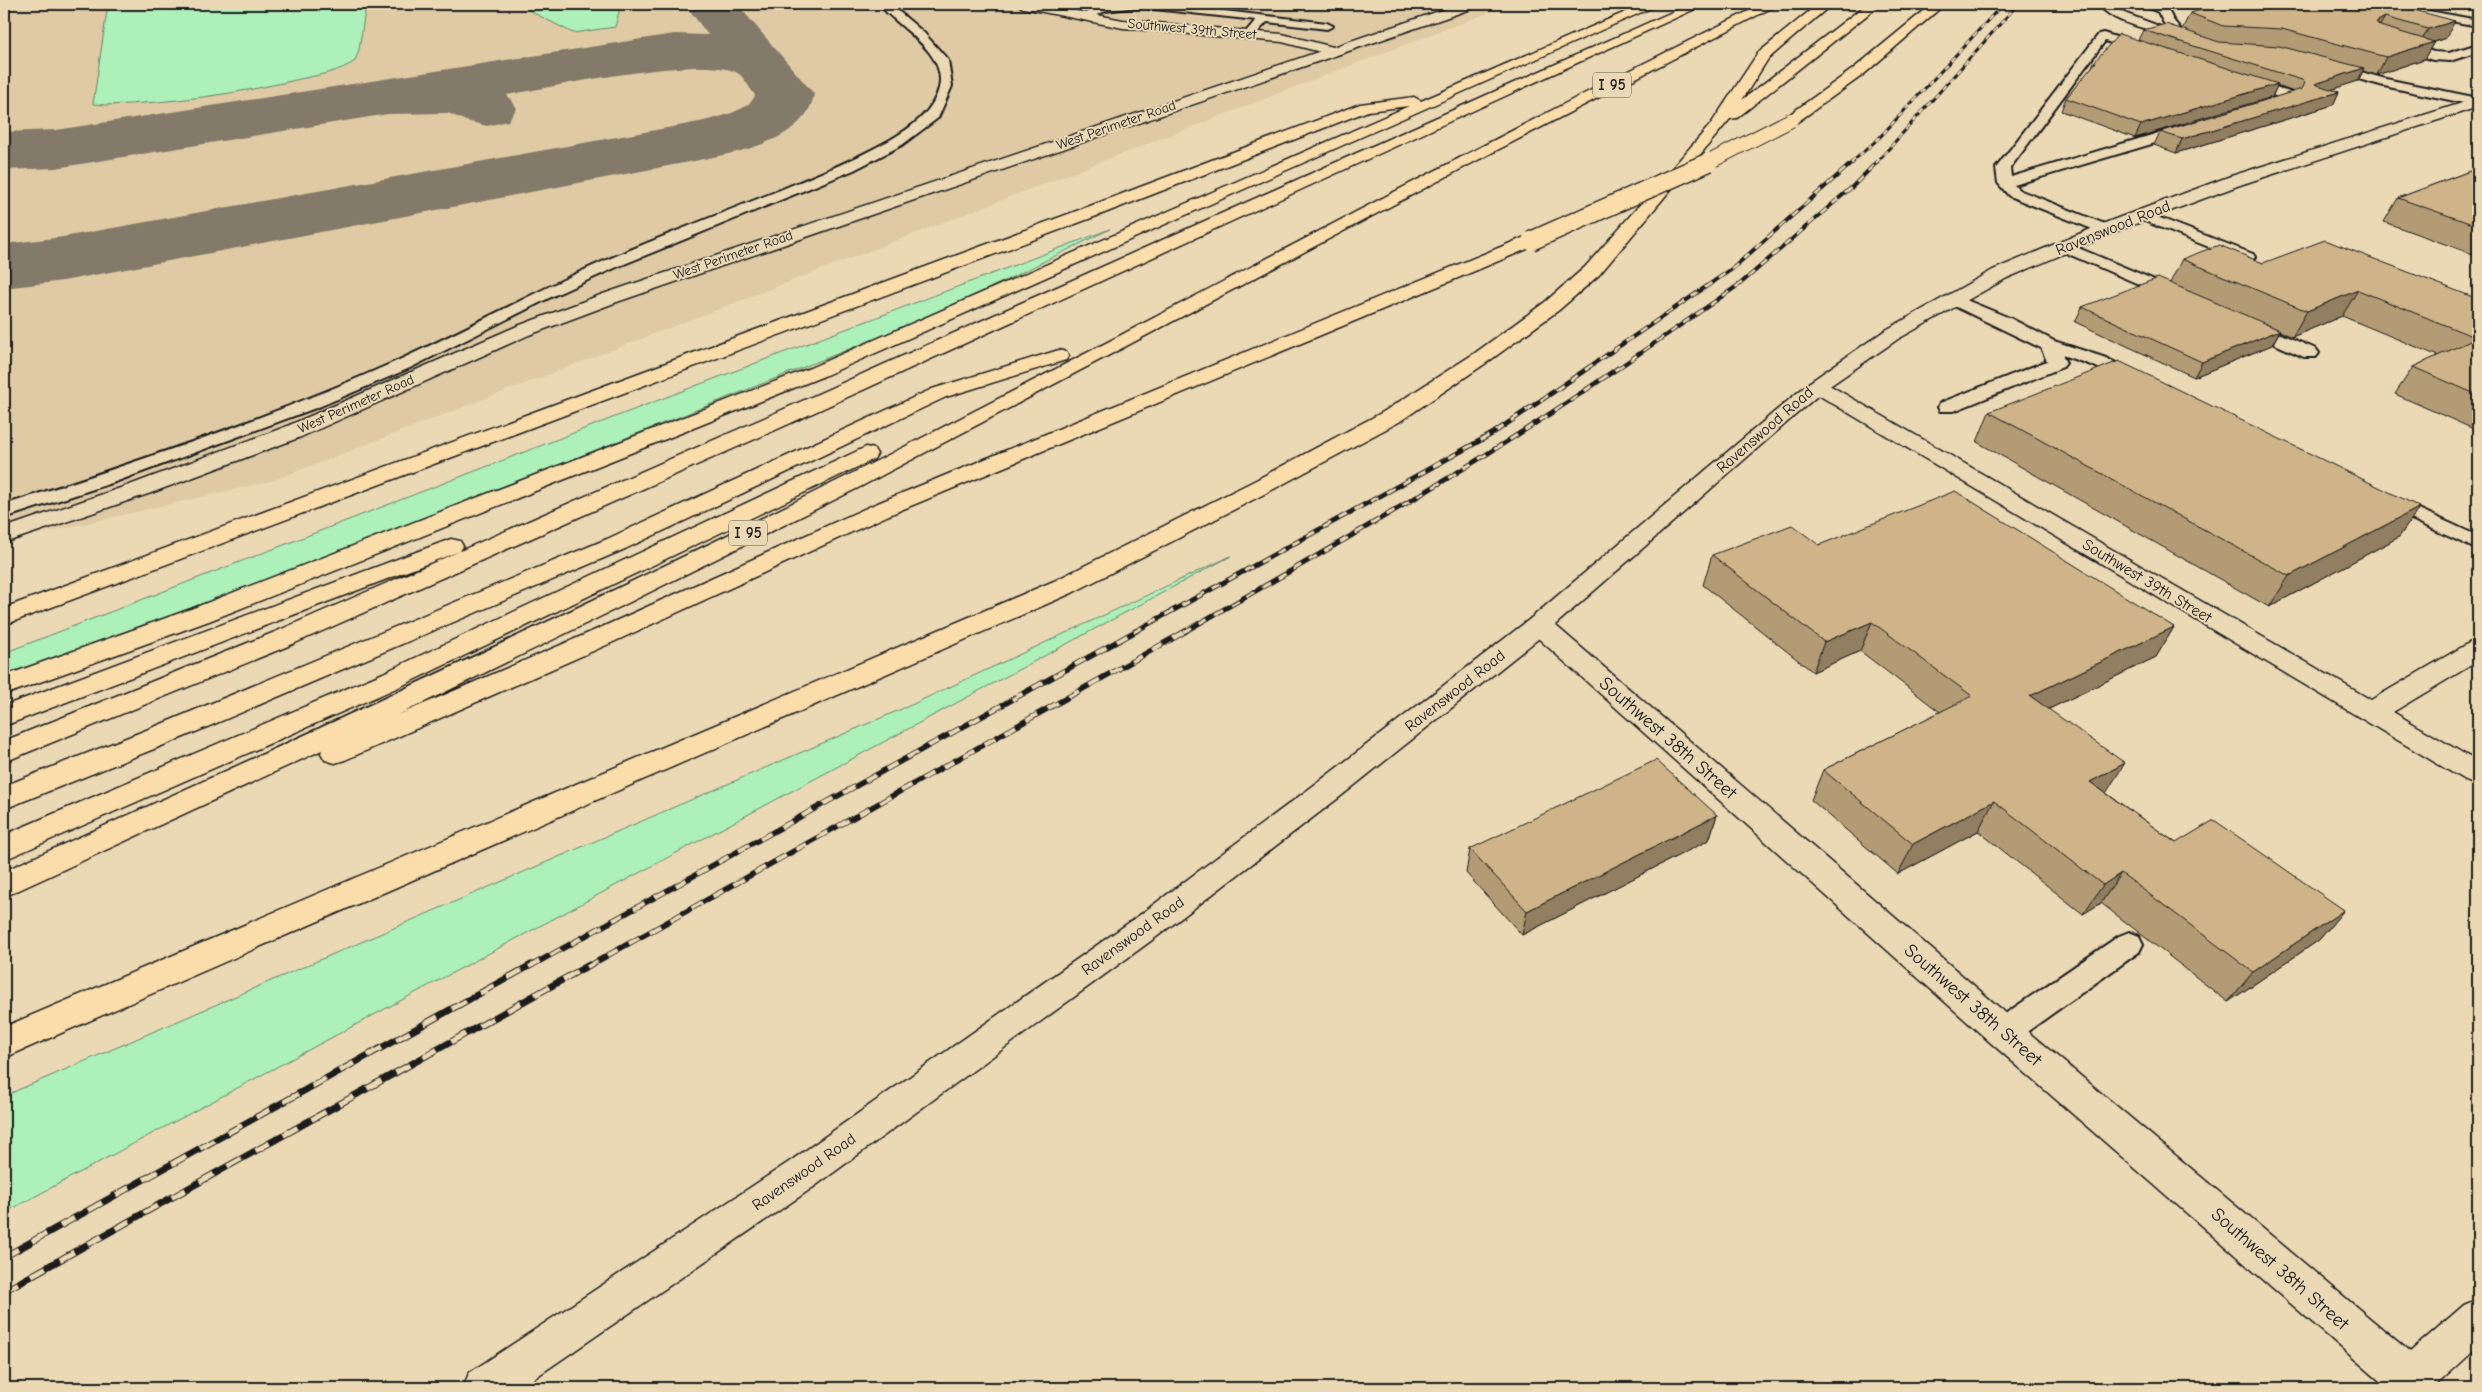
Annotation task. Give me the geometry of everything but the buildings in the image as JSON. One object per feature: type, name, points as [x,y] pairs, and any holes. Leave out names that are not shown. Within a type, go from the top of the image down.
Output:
[{"type":"highway","points":[[4,686],[227,604],[817,372],[1654,4]]},
{"type":"highway","points":[[4,752],[284,638],[772,423],[1700,4]]},
{"type":"highway","points":[[4,848],[391,680],[872,451],[1425,167],[1752,4]]},
{"type":"highway","name":"I 95","points":[[4,885],[376,714],[822,497],[971,421],[1451,166],[1773,4]]},
{"type":"highway","points":[[4,1043],[1064,587],[1391,417],[1498,346],[1552,306],[1592,271],[1717,127],[1763,56],[1826,4]]},
{"type":"highway","points":[[1717,127],[1876,4]]},
{"type":"highway","points":[[32,872],[270,781],[600,638],[881,510],[1594,215],[1710,163],[1791,120],[1858,72],[1939,4]]},
{"type":"highway","points":[[6,616],[1096,210],[1365,107],[1446,97]]},
{"type":"highway","points":[[4,798],[169,732],[616,544],[939,393],[1059,356]]},
{"type":"highway","points":[[4,716],[772,423]]},
{"type":"street","name":"Southwest 39th Street","points":[[1023,4],[1083,17],[1152,27],[1292,39],[1332,51]]},
{"type":"street","name":"West Perimeter Road","points":[[4,536],[126,494],[293,432],[522,331],[610,298],[1472,4]]},
{"type":"street","name":"Ravenswood Road","points":[[484,1388],[802,1174],[1148,926],[1331,788],[1539,625],[1818,386],[1891,335],[2000,274],[2142,215],[2234,181],[2478,102]]},
{"type":"street","name":"Southwest 39th Street","points":[[1818,386],[2478,775]]},
{"type":"street","name":"Southwest 38th Street","points":[[1539,625],[2003,1032],[2411,1380],[2478,1319]]},
{"type":"street","points":[[2370,713],[2478,649]]},
{"type":"lane","points":[[4,512],[108,478],[315,402],[404,364],[611,264],[849,167],[896,142],[933,115],[946,86],[944,63],[920,35],[884,4]]},
{"type":"lane","points":[[1083,17],[1104,8],[1136,4],[1327,26]]},
{"type":"lane","points":[[2110,4],[2107,7],[2120,15],[2197,43]]},
{"type":"lane","points":[[2145,4],[2163,10],[2167,20],[2180,38]]},
{"type":"lane","points":[[2374,4],[2478,23]]},
{"type":"lane","points":[[1250,34],[1264,18]]},
{"type":"lane","points":[[2105,230],[2014,193],[2006,183],[2003,168],[2103,36],[2159,54]]},
{"type":"lane","points":[[2385,42],[2432,56],[2450,57],[2478,48]]},
{"type":"lane","points":[[2316,64],[2384,82],[2478,102]]},
{"type":"lane","points":[[2235,79],[2291,97],[2253,108]]},
{"type":"lane","points":[[2006,183],[2196,126]]},
{"type":"lane","points":[[2142,215],[2258,262]]},
{"type":"lane","points":[[2064,247],[2192,302]]},
{"type":"lane","points":[[1954,300],[2006,323],[2048,345],[2100,362],[2151,387]]},
{"type":"lane","points":[[2228,317],[2310,352]]},
{"type":"lane","points":[[1947,407],[2057,363],[2048,345]]},
{"type":"lane","points":[[2366,490],[2478,544]]},
{"type":"lane","points":[[2003,1032],[2129,944]]},
{"type":"shaded area","points":[[4,4],[1511,4],[272,481],[4,542]]},
{"type":"green space","points":[[108,4],[366,4],[359,50],[355,61],[336,70],[276,84],[204,97],[130,104],[93,104]]},
{"type":"green space","points":[[525,4],[621,4],[615,27],[573,33],[530,11]]},
{"type":"green space","points":[[1110,229],[937,314],[230,596],[4,678],[4,653],[690,388]]},
{"type":"green space","points":[[1231,556],[4,1213],[4,1096],[911,705]]},
{"type":"taxiway","points":[[710,4],[758,62]]},
{"type":"taxiway","points":[[403,94],[674,51],[718,52],[758,62]]},
{"type":"taxiway","points":[[4,266],[63,259],[689,143],[730,133],[762,122],[783,105],[785,94],[758,62]]},
{"type":"taxiway","points":[[4,151],[56,149],[388,96],[448,95],[462,97],[487,108]]},
{"type":"railway","points":[[1851,163],[1879,138],[2003,4]]},
{"type":"railway","points":[[1876,163],[2018,4]]},
{"type":"railway","points":[[1586,369],[1732,269],[1853,162]]},
{"type":"railway","points":[[1617,369],[1740,284],[1852,187],[1876,163]]},
{"type":"railway","points":[[1134,632],[1492,434],[1588,368]]},
{"type":"railway","points":[[1184,632],[1458,472],[1618,368]]},
{"type":"railway","points":[[529,967],[1136,631]]},
{"type":"railway","points":[[587,967],[1186,631]]},
{"type":"railway","points":[[4,1257],[531,965]]},
{"type":"railway","points":[[4,1291],[589,965]]}]
